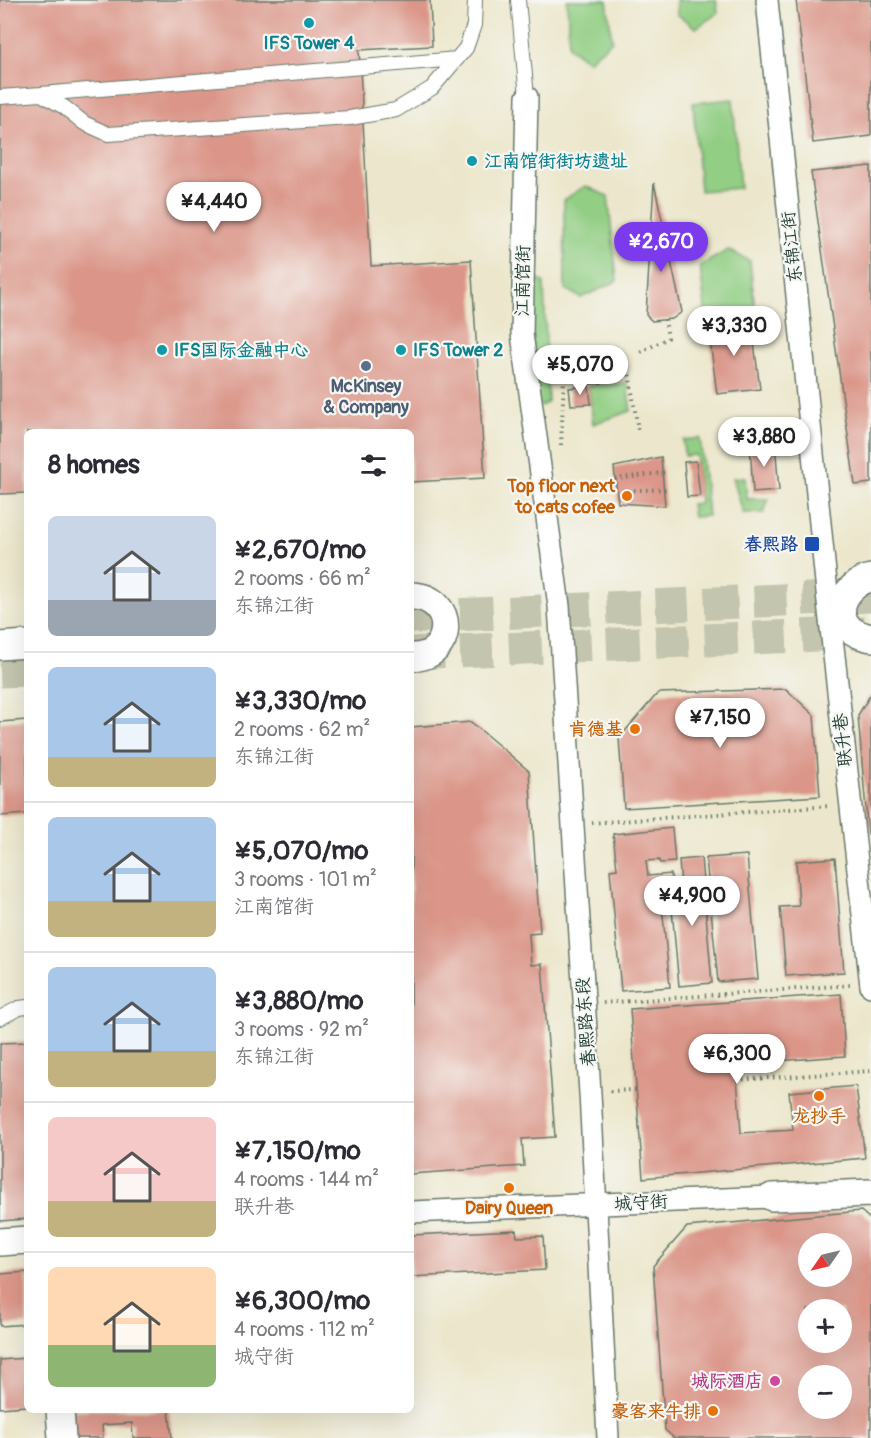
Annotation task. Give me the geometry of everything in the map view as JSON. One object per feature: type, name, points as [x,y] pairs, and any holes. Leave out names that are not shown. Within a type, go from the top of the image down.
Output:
[{"type":"street","name":"东锦江街","points":[[767,0],[828,602]]},
{"type":"street","name":"江南馆街","points":[[527,97],[522,334],[560,606]]},
{"type":"street","points":[[871,578],[860,580],[853,585],[845,597],[842,608],[842,615],[848,628],[871,638]]},
{"type":"street","points":[[414,596],[432,600],[440,608],[446,627],[439,646],[423,656],[414,657]]},
{"type":"street","name":"联升巷","points":[[828,602],[871,985]]},
{"type":"street","name":"春熙路东段","points":[[560,606],[585,1004],[608,1438]]},
{"type":"street","points":[[0,646],[24,644]]},
{"type":"street","name":"城守街","points":[[414,1212],[871,1193]]},
{"type":"street","points":[[0,1242],[24,1240]]},
{"type":"street","points":[[60,1413],[62,1438]]},
{"type":"lane","points":[[41,94],[64,107],[84,123],[108,134],[350,118],[396,110],[432,88],[466,48],[474,25],[476,0]]},
{"type":"lane","points":[[518,0],[527,97]]},
{"type":"lane","points":[[0,97],[457,59]]},
{"type":"lane","points":[[0,1018],[24,1007]]},
{"type":"path","points":[[641,352],[668,338],[664,319]]},
{"type":"path","points":[[601,376],[629,373],[638,430]]},
{"type":"path","points":[[561,450],[564,380],[588,377]]},
{"type":"path","points":[[615,479],[668,472]]},
{"type":"path","points":[[616,491],[669,489]]},
{"type":"path","points":[[573,824],[851,805]]},
{"type":"path","points":[[585,1004],[871,985]]},
{"type":"path","points":[[737,1080],[871,1071]]},
{"type":"green space","points":[[567,0],[607,0],[612,41],[588,61],[569,47]]},
{"type":"green space","points":[[676,0],[716,0],[718,13],[696,28],[677,14]]},
{"type":"green space","points":[[733,99],[740,188],[700,191],[693,103]]},
{"type":"green space","points":[[585,186],[608,196],[617,281],[581,298],[565,289],[564,200]]},
{"type":"green space","points":[[728,250],[750,261],[755,311],[706,317],[700,266]]},
{"type":"green space","points":[[538,279],[544,283],[548,402],[541,406],[535,402],[531,284]]},
{"type":"green space","points":[[627,383],[631,411],[593,424],[589,386]]},
{"type":"green space","points":[[700,438],[708,516],[693,517],[691,504],[700,503],[696,455],[684,456],[683,440]]},
{"type":"green space","points":[[745,477],[747,499],[768,499],[764,513],[743,513],[733,478]]},
{"type":"building","name":"IFS国际金融中心","points":[[0,0],[430,0],[432,46],[359,50],[371,266],[471,260],[485,478],[414,482],[414,429],[24,429],[24,493],[0,494]]},
{"type":"building","points":[[796,0],[871,0],[871,136],[813,143]]},
{"type":"building","points":[[871,166],[871,483],[855,485],[811,172]]},
{"type":"building","points":[[654,183],[682,312],[672,319],[652,321],[646,315]]},
{"type":"building","points":[[751,320],[760,389],[717,394],[708,325]]},
{"type":"building","points":[[600,370],[602,383],[589,384],[588,371]]},
{"type":"building","points":[[589,386],[591,404],[571,405],[569,388]]},
{"type":"building","points":[[775,442],[779,491],[753,493],[750,444]]},
{"type":"building","points":[[661,457],[665,506],[618,503],[614,467]]},
{"type":"building","points":[[696,461],[700,496],[687,497],[684,462]]},
{"type":"building","points":[[786,689],[814,715],[820,796],[624,808],[619,738],[658,693]]},
{"type":"building","points":[[871,694],[871,833],[868,834],[858,715]]},
{"type":"building","points":[[24,720],[24,814],[0,816],[0,722]]},
{"type":"building","points":[[471,722],[529,771],[540,933],[529,934],[531,965],[542,964],[555,1137],[522,1139],[524,1166],[414,1174],[414,727]]},
{"type":"building","points":[[672,828],[675,862],[646,861],[648,876],[671,874],[673,895],[661,896],[670,987],[621,991],[610,870],[617,869],[613,834]]},
{"type":"building","points":[[747,855],[758,979],[718,982],[706,858]]},
{"type":"building","points":[[701,858],[712,983],[679,986],[671,899],[682,899],[679,860]]},
{"type":"building","points":[[835,858],[844,972],[786,976],[780,907],[799,906],[796,861]]},
{"type":"building","points":[[841,994],[845,1056],[736,1064],[741,1133],[793,1130],[789,1092],[856,1086],[865,1158],[643,1178],[630,1009]]},
{"type":"building","points":[[24,1042],[24,1219],[0,1221],[0,1043]]},
{"type":"building","points":[[861,1211],[871,1220],[871,1438],[674,1438],[665,1430],[653,1266],[687,1227]]},
{"type":"building","points":[[516,1230],[517,1237],[543,1236],[545,1270],[414,1277],[414,1235]]},
{"type":"building","points":[[24,1272],[24,1324],[0,1326],[0,1274]]},
{"type":"building","points":[[24,1358],[24,1406],[0,1408],[0,1360]]},
{"type":"building","points":[[67,1413],[169,1413],[172,1438],[133,1438],[132,1423],[102,1425],[103,1438],[70,1438]]},
{"type":"tunnel","points":[[414,617],[871,596]]},
{"type":"tunnel","points":[[414,653],[865,633]]},
{"type":"tunnel","points":[[0,671],[24,670]]},
{"type":"place","name":"IFS Tower 4","points":[[309,23]]},
{"type":"place","name":"江南馆街街坊遗址","points":[[472,161]]},
{"type":"place","name":"IFS国际金融中心","points":[[162,350]]},
{"type":"place","name":"IFS Tower 2","points":[[401,350]]},
{"type":"place","name":"McKinsey & Company","points":[[366,366]]},
{"type":"place","name":"Top floor next to cats cofee","points":[[627,496]]},
{"type":"place","name":"春熙路","points":[[812,544]]},
{"type":"place","name":"肯德基","points":[[635,729]]},
{"type":"place","name":"龙抄手","points":[[819,1096]]},
{"type":"place","name":"Dairy Queen","points":[[509,1188]]},
{"type":"place","name":"城际酒店","points":[[775,1381]]},
{"type":"place","name":"豪客来牛排","points":[[713,1411]]}]
